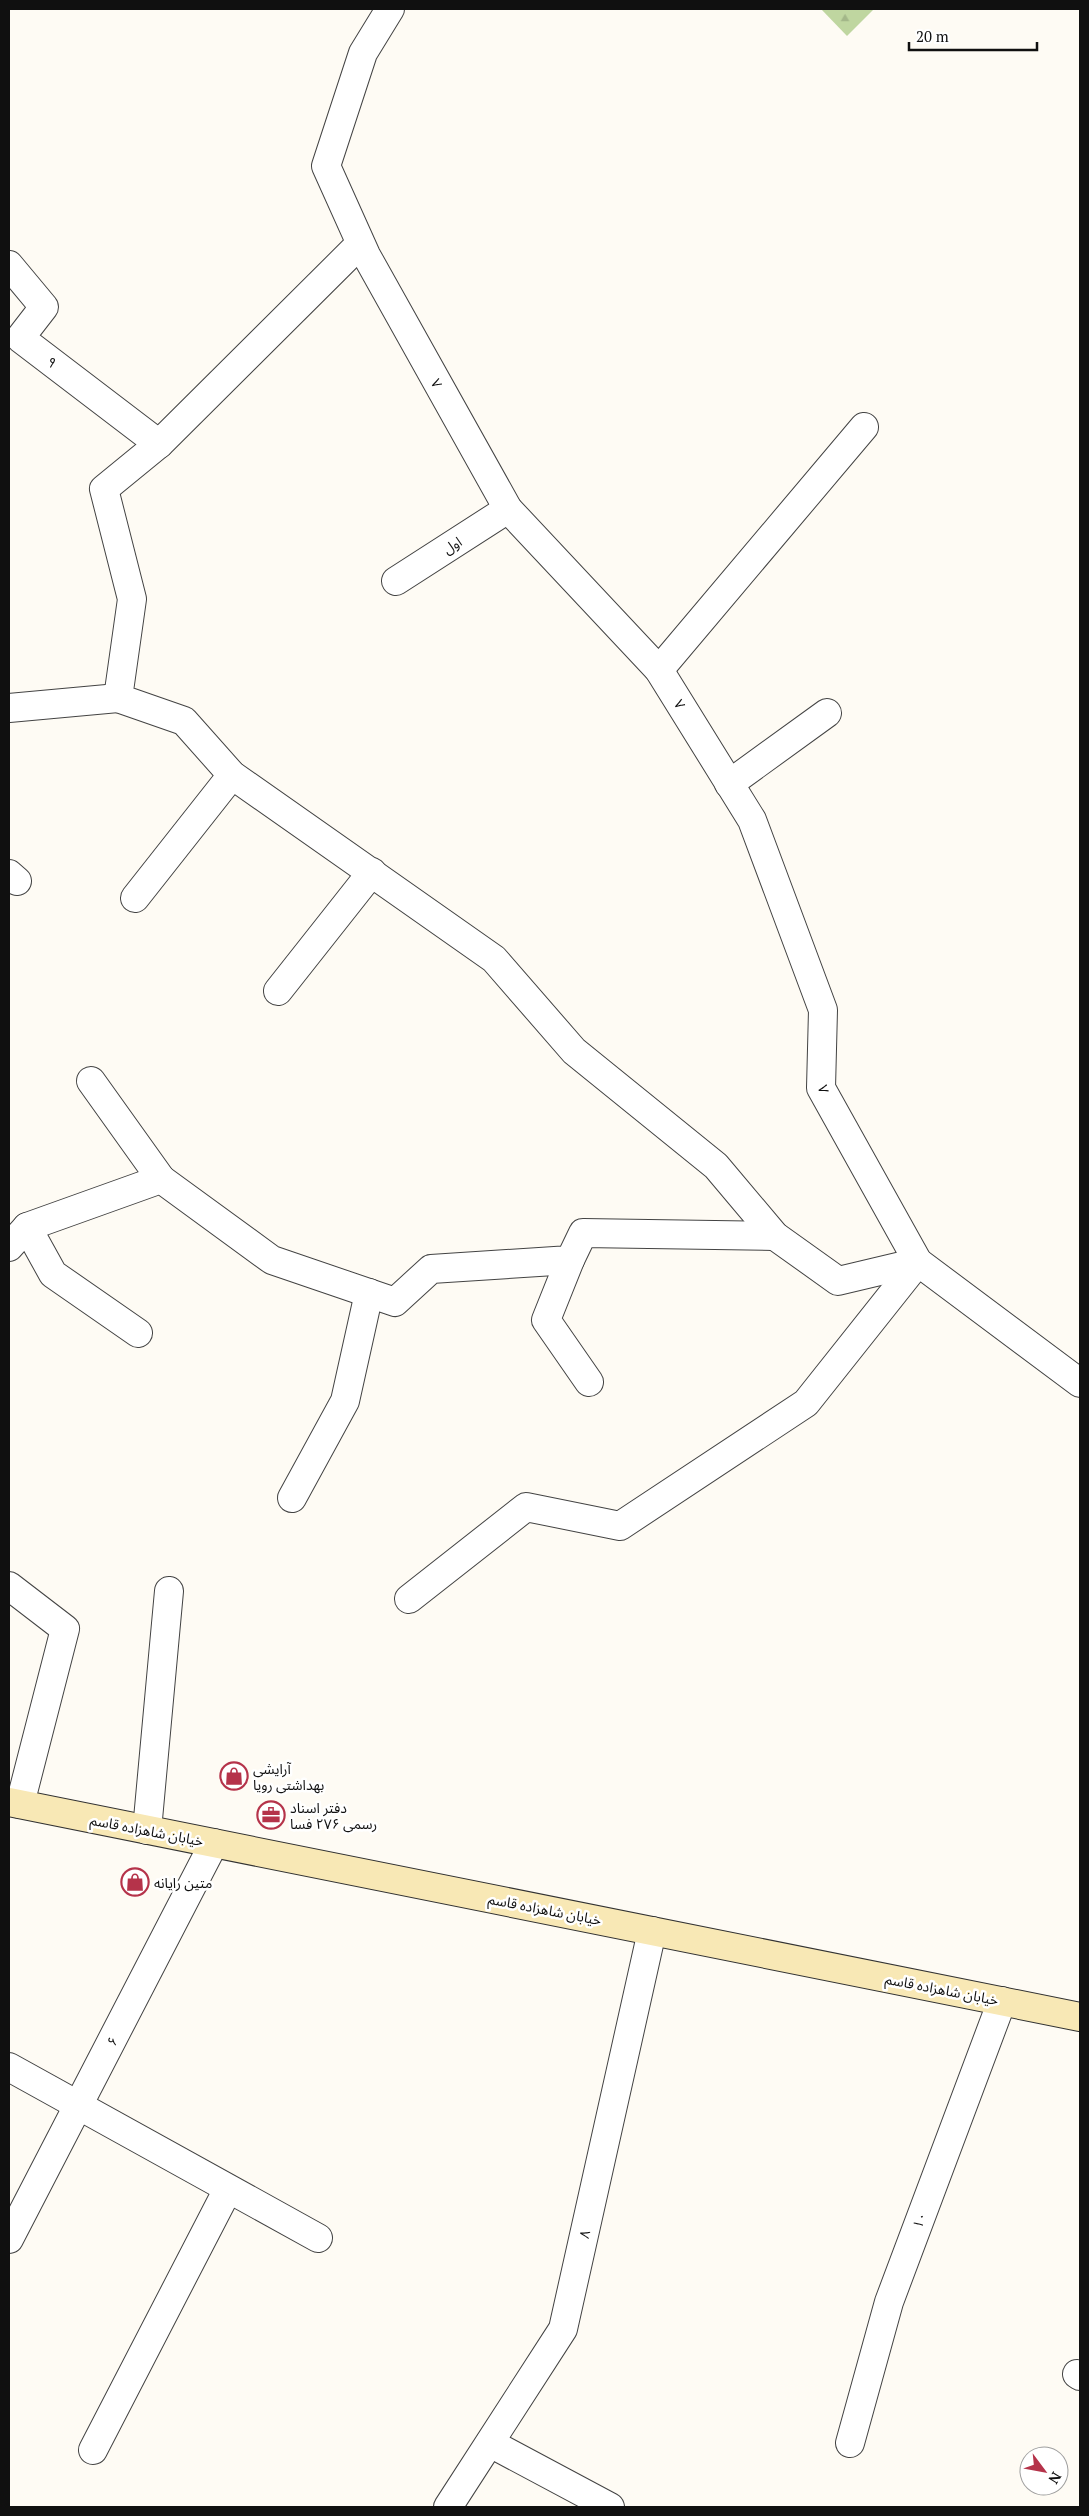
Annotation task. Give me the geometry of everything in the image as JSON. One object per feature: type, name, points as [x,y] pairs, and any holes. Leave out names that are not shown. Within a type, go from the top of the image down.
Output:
[{"type":"street","name":"۷","points":[[390,9],[363,52],[326,166],[360,244],[508,509],[659,670],[752,820],[823,1010],[821,1088],[918,1262],[1080,1382]]},
{"type":"street","points":[[118,698],[132,599],[104,489],[159,444],[360,244]]},
{"type":"street","name":"۹","points":[[9,265],[44,307],[20,338],[159,444]]},
{"type":"street","points":[[659,670],[864,427]]},
{"type":"street","name":"اول","points":[[396,581],[508,509]]},
{"type":"street","points":[[9,708],[118,698],[184,721],[232,775],[494,959],[574,1051],[716,1166],[774,1236],[838,1281],[918,1262]]},
{"type":"street","points":[[729,784],[827,713]]},
{"type":"street","points":[[135,898],[232,775]]},
{"type":"street","points":[[278,991],[372,872]]},
{"type":"street","points":[[91,1082],[160,1178],[272,1260],[395,1302],[431,1269],[570,1260]]},
{"type":"street","points":[[9,1247],[27,1227],[160,1178]]},
{"type":"street","points":[[27,1227],[52,1274],[138,1333]]},
{"type":"street","points":[[589,1382],[546,1320],[583,1233],[774,1236]]},
{"type":"street","points":[[409,1600],[526,1507],[620,1526],[806,1403],[918,1262]]},
{"type":"street","points":[[292,1498],[345,1401],[369,1293]]},
{"type":"street","points":[[9,1586],[66,1628],[14,1803]]},
{"type":"street","points":[[147,1830],[169,1591]]},
{"type":"street","name":"خیابان شاهزاده قاسم","points":[[14,1803],[1080,2017]]},
{"type":"street","name":"۶","points":[[9,2239],[214,1843]]},
{"type":"street","name":"۸","points":[[448,2507],[563,2329],[652,1931]]},
{"type":"street","name":"۱۰","points":[[850,2444],[889,2302],[1002,2001]]},
{"type":"street","points":[[9,2067],[318,2238]]},
{"type":"street","points":[[93,2450],[228,2189]]},
{"type":"street","points":[[490,2443],[610,2507]]},
{"type":"green space","points":[[821,9],[874,9],[847,36]]},
{"type":"place","name":"آرایشی بهداشتی رویا","points":[[234,1776]]},
{"type":"place","name":"دفتر اسناد رسمی ۲۷۶ فسا","points":[[271,1815]]},
{"type":"place","name":"متین رایانه","points":[[135,1882]]}]
